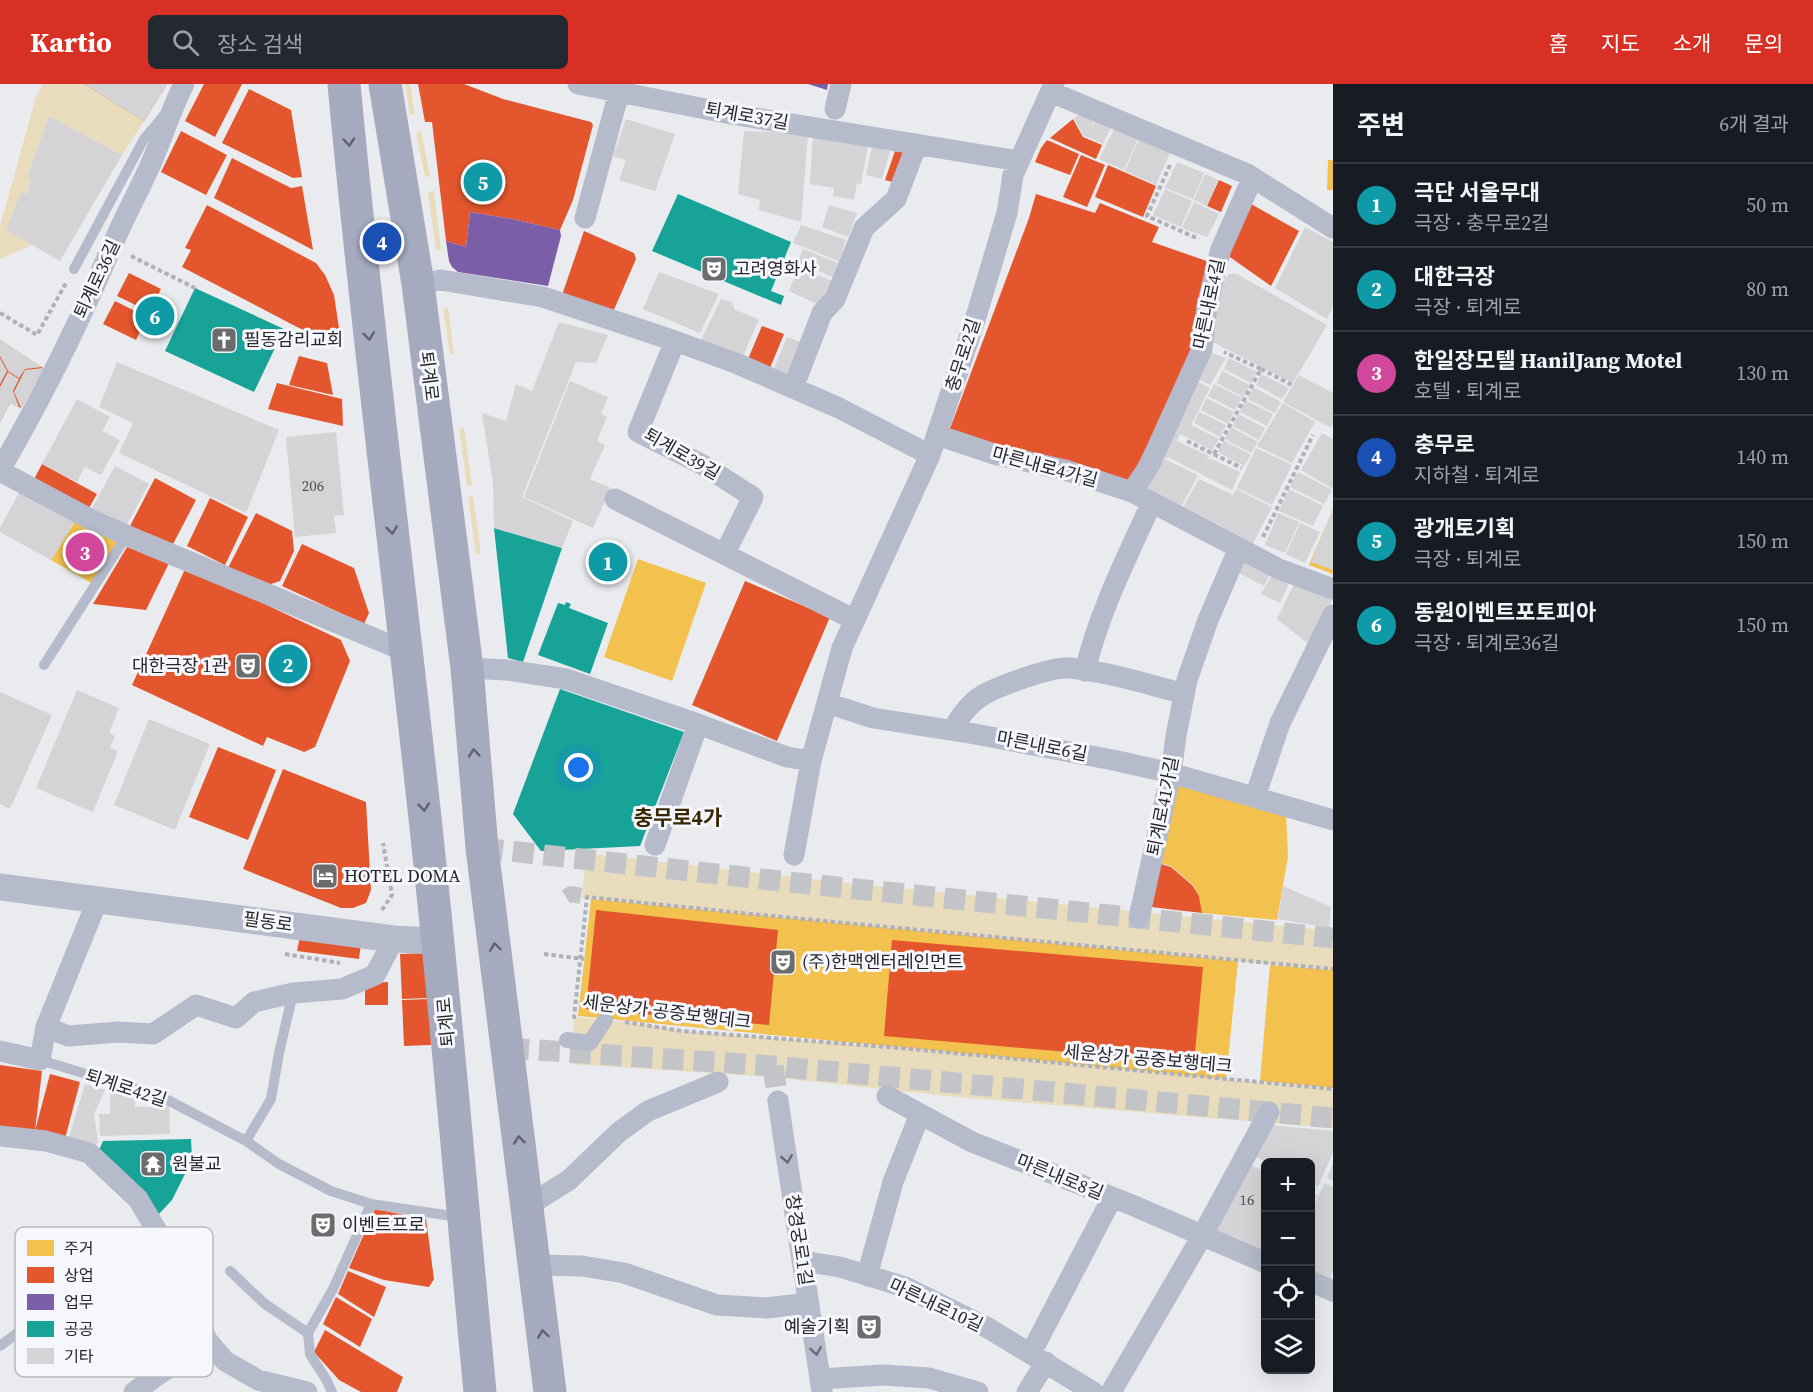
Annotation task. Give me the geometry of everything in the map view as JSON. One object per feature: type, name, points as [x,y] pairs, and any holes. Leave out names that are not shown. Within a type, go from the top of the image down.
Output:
[{"type":"main road","name":"퇴계로","points":[[344,84],[361,262],[438,941],[480,1392]]},
{"type":"main road","name":"퇴계로","points":[[385,84],[418,284],[466,668],[482,848],[550,1392]]},
{"type":"street","name":"퇴계로36길","points":[[0,471],[26,426],[101,274],[184,84]]},
{"type":"street","name":"퇴계로37길","points":[[578,84],[731,114],[1019,161]]},
{"type":"street","points":[[835,109],[841,84]]},
{"type":"street","points":[[1053,88],[1246,174],[1333,228]]},
{"type":"street","name":"충무로2길","points":[[794,855],[811,761],[842,648],[933,445],[975,320],[1007,213],[1013,175],[1053,88]]},
{"type":"street","points":[[585,218],[620,92]]},
{"type":"street","points":[[793,388],[822,313],[835,299],[864,228],[896,199],[917,144]]},
{"type":"street","name":"마른내로4길","points":[[1132,492],[1149,466],[1202,349],[1207,306],[1221,249],[1252,179]]},
{"type":"street","points":[[418,284],[441,280],[543,297],[675,341],[933,445]]},
{"type":"street","name":"퇴계로39길","points":[[675,341],[638,432],[703,465],[753,497],[725,553]]},
{"type":"street","name":"마른내로4가길","points":[[933,445],[994,454],[1065,470],[1132,492],[1279,569],[1333,589]]},
{"type":"street","points":[[0,471],[126,535],[407,652]]},
{"type":"street","points":[[615,499],[855,620]]},
{"type":"street","points":[[1085,671],[1092,642],[1117,579],[1152,502]]},
{"type":"street","name":"퇴계로41가길","points":[[1139,918],[1171,773],[1187,680],[1208,620],[1246,552]]},
{"type":"street","points":[[1255,797],[1280,723],[1333,615]]},
{"type":"street","points":[[466,668],[507,670],[566,679],[698,723],[787,757],[811,761]]},
{"type":"street","points":[[953,730],[959,717],[982,696],[1035,675],[1068,668],[1144,683],[1184,694]]},
{"type":"street","name":"마른내로6길","points":[[827,703],[873,718],[953,730],[1171,773],[1333,820]]},
{"type":"street","points":[[656,845],[698,723]]},
{"type":"street","name":"필동로","points":[[0,887],[394,939],[438,941]]},
{"type":"street","points":[[40,1060],[46,1027],[98,899]]},
{"type":"street","points":[[46,1027],[68,1036],[119,1032],[153,1034],[196,1005],[236,1018],[254,1002],[293,993],[342,989],[375,975],[394,939]]},
{"type":"street","points":[[567,1040],[590,1043],[605,1020]]},
{"type":"street","name":"퇴계로42길","points":[[0,1051],[40,1060]]},
{"type":"street","points":[[526,1207],[569,1180],[619,1132],[648,1111],[718,1082]]},
{"type":"street","name":"마른내로8길","points":[[887,1096],[972,1142],[1112,1197],[1261,1261]]},
{"type":"street","name":"창경궁로1길","points":[[778,1101],[821,1385],[883,1375],[929,1378],[978,1392]]},
{"type":"street","points":[[1111,1392],[1202,1236],[1269,1112]]},
{"type":"street","points":[[867,1276],[893,1182],[920,1114]]},
{"type":"street","points":[[0,1136],[46,1141],[89,1153],[138,1199],[155,1227]]},
{"type":"street","points":[[1028,1392],[1038,1358],[1112,1197]]},
{"type":"street","name":"마른내로10길","points":[[802,1261],[840,1267],[905,1287],[988,1328],[1093,1392]]},
{"type":"street","points":[[533,1265],[582,1266],[624,1273],[717,1305],[767,1308],[808,1303]]},
{"type":"street","points":[[1315,1283],[1333,1291]]},
{"type":"street","points":[[213,1347],[225,1361],[258,1380],[307,1392]]},
{"type":"street","points":[[134,1392],[155,1377]]},
{"type":"lane","points":[[74,269],[144,139],[173,106]]},
{"type":"lane","points":[[44,665],[126,535]]},
{"type":"lane","points":[[246,1141],[271,1099],[293,993]]},
{"type":"lane","name":"퇴계로42길","points":[[40,1060],[162,1097],[246,1141],[279,1164],[331,1191],[371,1204],[463,1218]]},
{"type":"lane","points":[[332,1392],[310,1354],[308,1333],[333,1289],[371,1204]]},
{"type":"lane","points":[[230,1271],[265,1304],[308,1333]]},
{"type":"lane","points":[[0,1346],[15,1335]]},
{"type":"path","points":[[1179,146],[1147,216],[1205,241]]},
{"type":"path","points":[[112,246],[195,288]]},
{"type":"path","points":[[0,313],[37,335],[74,269]]},
{"type":"path","points":[[1203,343],[1294,386]]},
{"type":"path","points":[[1214,454],[1261,369]]},
{"type":"path","points":[[1246,552],[1313,435]]},
{"type":"path","points":[[1184,440],[1242,468]]},
{"type":"path","name":"세운상가 공중보행데크","points":[[1333,969],[587,897],[574,1017],[644,1024],[682,1031],[901,1048],[1333,1089]]},
{"type":"path","points":[[544,954],[584,958]]},
{"type":"shaded area","points":[[43,84],[84,84],[144,121],[122,155],[49,116],[27,177],[31,180],[27,194],[6,229],[32,245],[0,259],[0,226],[36,97]]},
{"type":"shaded area","points":[[405,84],[410,84],[415,115],[410,115]]},
{"type":"shaded area","points":[[421,131],[430,176],[425,177],[416,132]]},
{"type":"shaded area","points":[[434,191],[441,249],[436,250],[428,192]]},
{"type":"shaded area","points":[[448,307],[454,354],[450,354],[443,308]]},
{"type":"shaded area","points":[[464,428],[472,486],[467,486],[459,429]]},
{"type":"shaded area","points":[[473,496],[481,554],[476,554],[468,497]]},
{"type":"shaded area","points":[[586,853],[847,883],[1333,931],[1333,970],[582,898]]},
{"type":"shaded area","points":[[574,1017],[644,1024],[682,1031],[901,1048],[1333,1089],[1333,1128],[967,1098],[770,1077],[571,1064]]},
{"type":"building: 주거","points":[[1328,160],[1333,160],[1333,190],[1327,190]]},
{"type":"building: 주거","points":[[1333,509],[1333,574],[1309,565]]},
{"type":"building: 주거","points":[[76,520],[120,543],[93,584],[51,560]]},
{"type":"building: 주거","points":[[638,559],[706,583],[672,681],[604,657]]},
{"type":"building: 주거","points":[[1174,782],[1286,813],[1288,856],[1277,920],[1202,913],[1199,896],[1194,886],[1171,866],[1161,863]]},
{"type":"building: 주거","points":[[591,899],[1238,961],[1226,1079],[578,1016]]},
{"type":"building: 주거","points":[[1270,965],[1333,970],[1333,1088],[1260,1081]]},
{"type":"building: 상업","points":[[84,84],[167,84],[144,121]]},
{"type":"building: 상업","points":[[204,84],[242,84],[215,137],[185,121]]},
{"type":"building: 상업","points":[[418,84],[464,84],[503,99],[591,122],[593,125],[573,200],[560,230],[470,212],[466,247],[446,241],[432,122],[425,122]]},
{"type":"building: 상업","points":[[249,89],[291,110],[302,177],[293,178],[222,143]]},
{"type":"building: 상업","points":[[1073,119],[1083,137],[1102,145],[1096,159],[1050,138]]},
{"type":"building: 상업","points":[[181,131],[227,155],[206,195],[161,172]]},
{"type":"building: 상업","points":[[1047,140],[1079,154],[1070,175],[1035,162]]},
{"type":"building: 상업","points":[[895,151],[907,153],[896,183],[885,180]]},
{"type":"building: 상업","points":[[1081,155],[1105,165],[1087,207],[1063,197]]},
{"type":"building: 상업","points":[[232,158],[291,188],[302,186],[313,250],[214,198]]},
{"type":"building: 상업","points":[[1108,165],[1156,186],[1143,217],[1095,197]]},
{"type":"building: 상업","points":[[1219,180],[1232,186],[1221,212],[1207,206]]},
{"type":"building: 상업","points":[[1036,194],[1095,213],[1100,203],[1159,227],[1152,242],[1218,265],[1191,360],[1129,482],[948,434]]},
{"type":"building: 상업","points":[[1251,204],[1299,231],[1271,286],[1227,255]]},
{"type":"building: 상업","points":[[207,205],[316,263],[325,275],[334,295],[341,341],[335,344],[297,327],[182,267],[191,250],[185,248]]},
{"type":"building: 상업","points":[[584,231],[634,253],[636,259],[613,312],[562,295]]},
{"type":"building: 상업","points":[[129,273],[161,289],[150,312],[117,296]]},
{"type":"building: 상업","points":[[115,301],[147,317],[136,340],[103,324]]},
{"type":"building: 상업","points":[[762,326],[784,334],[770,368],[748,359]]},
{"type":"building: 상업","points":[[0,340],[43,368],[21,408],[10,403],[0,422]]},
{"type":"building: 상업","points":[[299,356],[327,363],[333,395],[289,385]]},
{"type":"building: 상업","points":[[277,383],[342,399],[343,426],[268,409]]},
{"type":"building: 상업","points":[[42,464],[97,494],[86,513],[32,483]]},
{"type":"building: 상업","points":[[155,478],[196,500],[171,548],[130,526]]},
{"type":"building: 상업","points":[[210,498],[248,517],[225,565],[187,546]]},
{"type":"building: 상업","points":[[256,513],[292,531],[294,551],[280,581],[265,586],[228,568]]},
{"type":"building: 상업","points":[[302,544],[354,568],[369,613],[364,624],[282,586]]},
{"type":"building: 상업","points":[[127,547],[169,563],[146,610],[93,604]]},
{"type":"building: 상업","points":[[186,567],[341,640],[350,661],[315,747],[304,752],[267,737],[263,746],[132,685]]},
{"type":"building: 상업","points":[[745,581],[830,617],[777,741],[692,705]]},
{"type":"building: 상업","points":[[218,747],[276,770],[248,840],[189,817]]},
{"type":"building: 상업","points":[[283,769],[366,802],[371,890],[366,903],[353,908],[341,908],[243,869]]},
{"type":"building: 상업","points":[[1161,864],[1171,867],[1193,886],[1199,896],[1202,913],[1151,907]]},
{"type":"building: 상업","points":[[596,910],[778,930],[769,1025],[586,1009]]},
{"type":"building: 상업","points":[[300,936],[361,944],[359,959],[297,951]]},
{"type":"building: 상업","points":[[892,940],[1203,967],[1194,1063],[884,1036]]},
{"type":"building: 상업","points":[[427,953],[428,998],[402,999],[400,954]]},
{"type":"building: 상업","points":[[388,982],[388,1005],[365,1005],[365,983]]},
{"type":"building: 상업","points":[[430,999],[431,1045],[404,1046],[402,1000]]},
{"type":"building: 상업","points":[[0,1065],[42,1071],[35,1131],[0,1126]]},
{"type":"building: 상업","points":[[50,1074],[80,1082],[65,1139],[35,1131]]},
{"type":"building: 상업","points":[[375,1209],[426,1219],[434,1279],[429,1287],[384,1280],[349,1268]]},
{"type":"building: 상업","points":[[348,1271],[386,1287],[374,1317],[338,1294]]},
{"type":"building: 상업","points":[[336,1297],[372,1319],[360,1347],[323,1324]]},
{"type":"building: 상업","points":[[325,1330],[403,1377],[397,1392],[361,1392],[339,1380],[314,1352]]},
{"type":"building: 업무","points":[[808,84],[828,84],[827,90]]},
{"type":"building: 업무","points":[[470,212],[560,230],[561,236],[548,286],[458,272],[452,267],[446,241],[466,247]]},
{"type":"building: 공공","points":[[678,194],[791,242],[771,291],[784,296],[781,305],[652,251]]},
{"type":"building: 공공","name":"필동감리교회","points":[[195,288],[284,329],[254,392],[165,351]]},
{"type":"building: 공공","points":[[494,528],[562,548],[523,662],[508,658]]},
{"type":"building: 공공","points":[[566,602],[571,604],[569,608],[608,623],[590,674],[538,655],[558,603],[565,605]]},
{"type":"building: 공공","points":[[560,689],[684,732],[640,846],[541,851],[513,814]]},
{"type":"building: 공공","points":[[191,1139],[192,1160],[172,1200],[159,1214],[97,1155],[103,1141]]},
{"type":"building: 기타","points":[[84,84],[167,84],[144,121]]},
{"type":"building: 기타","points":[[1086,110],[1097,115],[1089,133],[1099,115],[1113,122],[1103,144],[1083,135],[1074,118]]},
{"type":"building: 기타","points":[[49,116],[122,155],[60,261],[6,230],[21,192],[27,194],[31,180],[27,177]]},
{"type":"building: 기타","points":[[626,119],[675,134],[655,191],[619,180],[626,160],[613,156]]},
{"type":"building: 기타","points":[[1117,123],[1140,134],[1124,170],[1099,159]]},
{"type":"building: 기타","points":[[744,131],[808,134],[801,222],[759,210],[760,200],[738,194]]},
{"type":"building: 기타","points":[[813,134],[868,146],[861,184],[857,183],[854,200],[833,196],[834,188],[810,184]]},
{"type":"building: 기타","points":[[1141,134],[1172,148],[1156,185],[1125,171]]},
{"type":"building: 기타","points":[[872,147],[890,151],[882,179],[866,175]]},
{"type":"building: 기타","points":[[1177,162],[1204,173],[1193,199],[1165,188]]},
{"type":"building: 기타","points":[[1205,174],[1218,180],[1207,206],[1194,200]]},
{"type":"building: 기타","points":[[1165,189],[1192,201],[1181,227],[1153,215]]},
{"type":"building: 기타","points":[[1194,202],[1219,214],[1207,237],[1182,228]]},
{"type":"building: 기타","points":[[829,205],[857,213],[848,237],[822,227]]},
{"type":"building: 기타","points":[[801,225],[846,240],[839,261],[793,243]]},
{"type":"building: 기타","points":[[1305,227],[1333,242],[1333,306],[1327,319],[1275,288]]},
{"type":"building: 기타","points":[[803,249],[838,263],[833,277],[797,263]]},
{"type":"building: 기타","points":[[798,268],[833,281],[821,306],[789,291]]},
{"type":"building: 기타","points":[[659,272],[719,294],[700,333],[643,309]]},
{"type":"building: 기타","points":[[1228,274],[1237,274],[1327,325],[1293,383],[1209,340],[1211,310]]},
{"type":"building: 기타","points":[[721,299],[732,302],[735,310],[759,319],[741,361],[699,344]]},
{"type":"building: 기타","points":[[559,322],[608,335],[596,363],[576,362],[522,497],[573,521],[562,548],[494,528],[493,484],[482,413],[506,421],[516,384],[532,391]]},
{"type":"building: 기타","points":[[787,337],[806,344],[791,376],[774,368]]},
{"type":"building: 기타","points":[[0,340],[42,367],[25,369],[19,378],[8,371],[0,356]]},
{"type":"building: 기타","points":[[1205,350],[1226,358],[1210,385],[1192,376]]},
{"type":"building: 기타","points":[[0,358],[7,371],[0,384]]},
{"type":"building: 기타","points":[[1229,358],[1257,372],[1251,383],[1224,369]]},
{"type":"building: 기타","points":[[117,362],[279,430],[246,513],[119,453],[133,423],[99,407]]},
{"type":"building: 기타","points":[[43,368],[21,408],[14,392],[25,370]]},
{"type":"building: 기타","points":[[1222,371],[1250,385],[1243,397],[1217,383]]},
{"type":"building: 기타","points":[[8,372],[19,379],[13,391],[19,407],[10,403],[0,422],[0,387]]},
{"type":"building: 기타","points":[[1261,374],[1289,388],[1282,399],[1256,385]]},
{"type":"building: 기타","points":[[1299,375],[1333,393],[1331,428],[1283,402]]},
{"type":"building: 기타","points":[[1191,378],[1210,388],[1191,425],[1219,439],[1212,450],[1180,434],[1173,449],[1177,441],[1209,456],[1203,469],[1209,458],[1240,472],[1232,490],[1168,457],[1167,459],[1155,454]]},
{"type":"building: 기타","points":[[570,381],[608,397],[601,414],[607,417],[597,441],[605,445],[590,479],[611,488],[593,528],[524,497]]},
{"type":"building: 기타","points":[[1214,384],[1242,398],[1235,410],[1208,396]]},
{"type":"building: 기타","points":[[1253,387],[1281,402],[1275,413],[1248,399]]},
{"type":"building: 기타","points":[[1206,398],[1234,412],[1228,424],[1201,410]]},
{"type":"building: 기타","points":[[77,399],[110,417],[102,431],[120,440],[101,475],[85,467],[77,482],[42,464]]},
{"type":"building: 기타","points":[[1245,400],[1273,414],[1267,426],[1240,412]]},
{"type":"building: 기타","points":[[1283,403],[1315,422],[1292,463],[1257,446]]},
{"type":"building: 기타","points":[[1199,412],[1226,425],[1220,437],[1194,423]]},
{"type":"building: 기타","points":[[1238,414],[1265,428],[1259,440],[1233,426]]},
{"type":"building: 기타","points":[[1231,427],[1258,442],[1251,453],[1225,439]]},
{"type":"building: 기타","points":[[336,432],[344,515],[334,516],[336,533],[295,537],[286,437]]},
{"type":"building: 기타","points":[[1322,433],[1333,439],[1333,489],[1301,470]]},
{"type":"building: 기타","points":[[1223,440],[1251,455],[1244,466],[1218,452]]},
{"type":"building: 기타","points":[[1256,448],[1292,465],[1272,505],[1237,488]]},
{"type":"building: 기타","points":[[1164,459],[1198,475],[1180,509],[1145,491]]},
{"type":"building: 기타","points":[[115,466],[149,484],[126,526],[92,508]]},
{"type":"building: 기타","points":[[1298,472],[1332,490],[1324,504],[1290,487]]},
{"type":"building: 기타","points":[[1199,479],[1233,495],[1236,489],[1272,507],[1251,547],[1216,530],[1219,521],[1215,529],[1180,512]]},
{"type":"building: 기타","points":[[21,489],[76,520],[51,560],[0,532]]},
{"type":"building: 기타","points":[[1289,489],[1323,506],[1313,526],[1279,511]]},
{"type":"building: 기타","points":[[1333,509],[1333,570],[1311,562]]},
{"type":"building: 기타","points":[[1278,513],[1299,522],[1285,553],[1265,545]]},
{"type":"building: 기타","points":[[1300,523],[1320,532],[1305,563],[1286,554]]},
{"type":"building: 기타","points":[[1241,554],[1272,570],[1264,586],[1233,570]]},
{"type":"building: 기타","points":[[1274,572],[1291,579],[1280,603],[1261,594]]},
{"type":"building: 기타","points":[[1295,582],[1333,597],[1311,646],[1277,619]]},
{"type":"building: 기타","points":[[77,690],[119,708],[109,733],[115,736],[110,748],[118,751],[93,812],[36,788]]},
{"type":"building: 기타","points":[[0,692],[52,715],[10,809],[0,804]]},
{"type":"building: 기타","points":[[149,719],[210,744],[175,830],[114,805]]},
{"type":"building: 기타","points":[[1283,886],[1331,907],[1329,928],[1278,919]]},
{"type":"building: 기타","points":[[85,1084],[105,1090],[94,1114],[98,1142],[93,1151],[69,1137]]},
{"type":"building: 기타","points":[[110,1092],[135,1092],[135,1107],[169,1106],[170,1134],[100,1136],[99,1114],[110,1114]]},
{"type":"building: 기타","points":[[1269,1125],[1333,1131],[1333,1153],[1318,1186],[1315,1184],[1315,1158],[1261,1159],[1253,1156]]},
{"type":"building: 기타","points":[[1333,1163],[1333,1181],[1327,1178]]},
{"type":"building: 기타","points":[[1249,1164],[1261,1170],[1261,1256],[1212,1229]]},
{"type":"building: 기타","points":[[1325,1183],[1333,1187],[1333,1271],[1328,1282],[1315,1278],[1315,1203]]},
{"type":"tunnel","points":[[482,848],[1333,938]]},
{"type":"tunnel","points":[[566,897],[571,894],[587,897]]},
{"type":"tunnel","points":[[508,1048],[773,1066],[1333,1118]]},
{"type":"tunnel","points":[[773,1066],[778,1101]]},
{"type":"place","name":"광개토기획","points":[[483,182]]},
{"type":"place","name":"충무로","points":[[382,242]]},
{"type":"place","name":"고려영화사","points":[[714,269]]},
{"type":"place","name":"동원이벤트포토피아","points":[[155,316]]},
{"type":"place","name":"필동감리교회","points":[[224,340]]},
{"type":"place","name":"한일장모텔 HanilJang Motel","points":[[85,552]]},
{"type":"place","name":"극단 서울무대","points":[[608,562]]},
{"type":"place","name":"대한극장","points":[[288,664]]},
{"type":"place","name":"대한극장 1관","points":[[248,666]]},
{"type":"place","name":"HOTEL DOMA","points":[[325,876]]},
{"type":"place","name":"(주)한맥엔터레인먼트","points":[[783,962]]},
{"type":"place","name":"원불교","points":[[153,1164]]},
{"type":"place","name":"이벤트프로","points":[[323,1225]]},
{"type":"place","name":"예술기획","points":[[869,1327]]},
{"type":"district","name":"충무로4가","points":[[678,818]]}]
